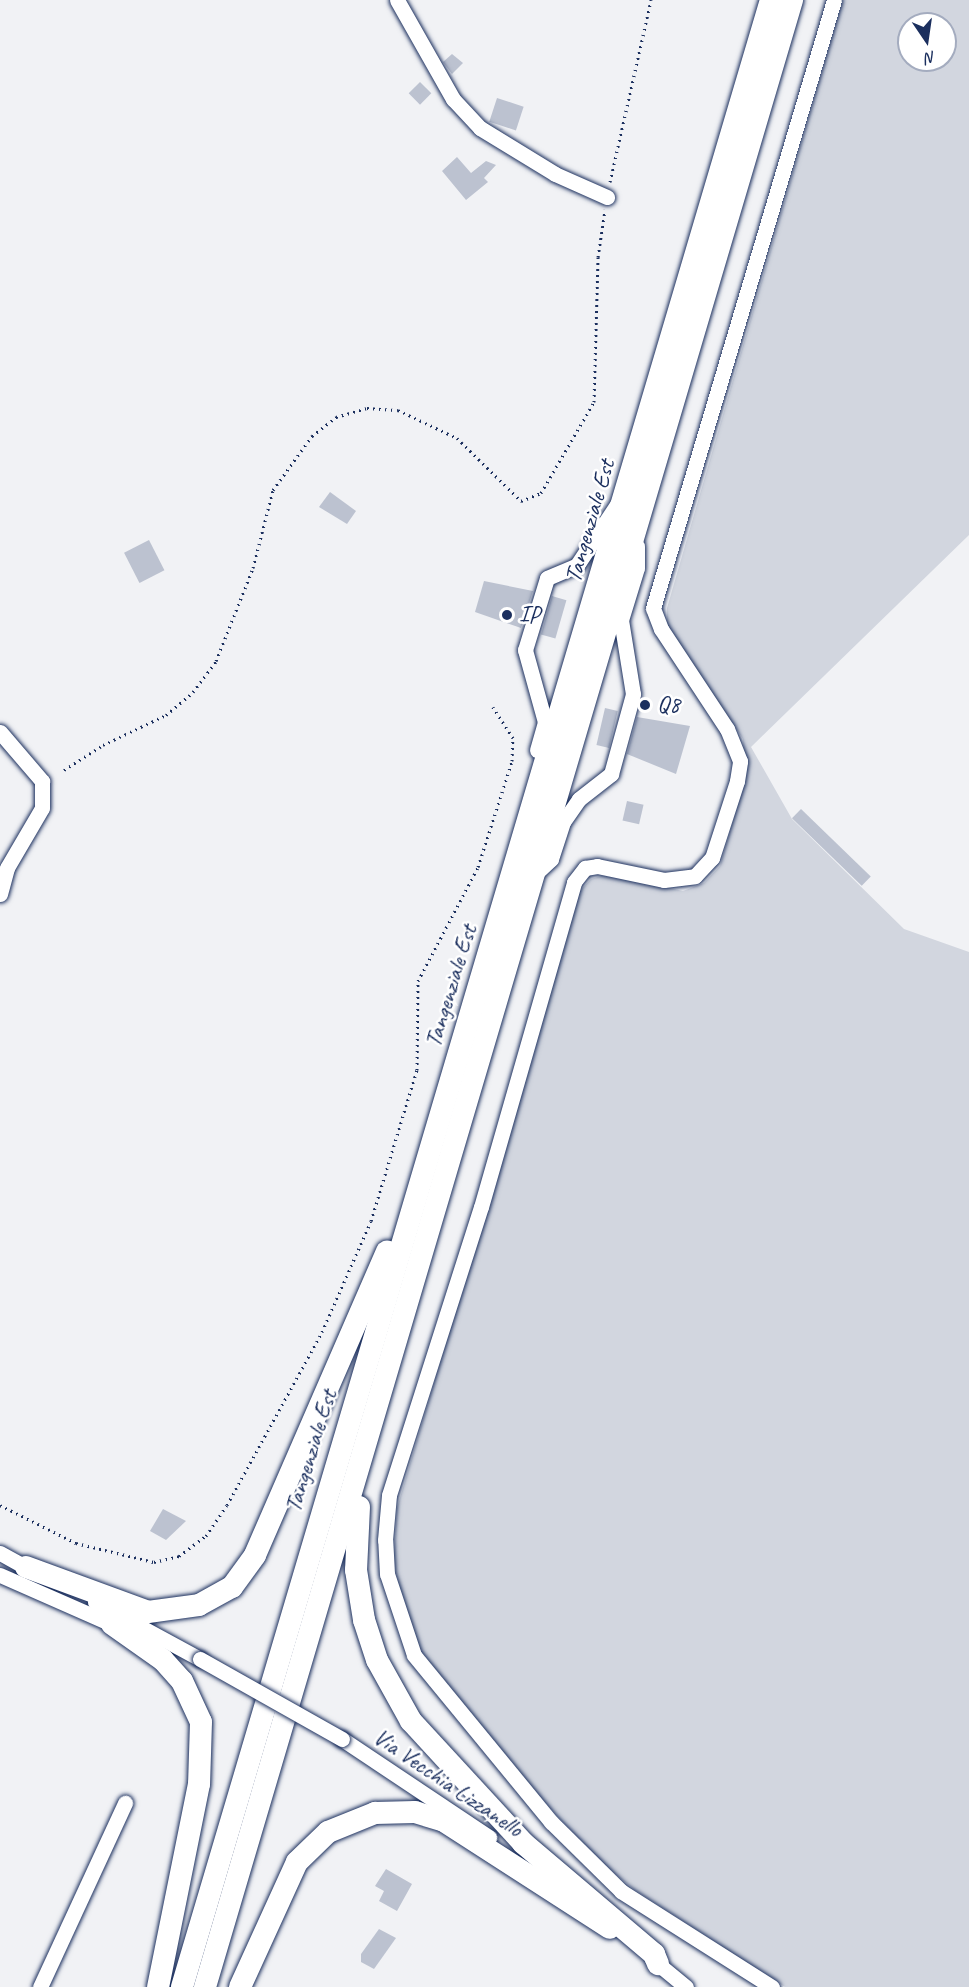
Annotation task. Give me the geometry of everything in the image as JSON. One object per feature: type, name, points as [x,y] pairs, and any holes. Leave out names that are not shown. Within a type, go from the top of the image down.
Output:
[{"type":"highway","name":"Tangenziale Est","points":[[182,1987],[626,493],[674,313],[771,0]]},
{"type":"highway","name":"Tangenziale Est","points":[[205,1987],[408,1309],[531,878],[637,537],[792,0]]},
{"type":"highway","points":[[26,1568],[148,1612],[183,1610],[214,1599],[245,1572],[385,1256],[448,1068],[462,1041]]},
{"type":"highway","points":[[408,1309],[405,1348],[357,1524],[356,1570],[368,1637],[399,1702],[430,1746],[523,1844],[654,1954],[658,1964]]},
{"type":"highway","points":[[112,1624],[182,1681],[201,1722],[199,1784],[158,1987]]},
{"type":"highway","points":[[240,1987],[297,1862],[328,1832],[375,1813],[415,1812],[444,1821],[610,1928]]},
{"type":"street","points":[[397,0],[453,99],[480,128],[555,174],[607,197]]},
{"type":"street","points":[[772,1987],[621,1891],[551,1822],[414,1655],[387,1574],[385,1540],[389,1495],[482,1207],[574,882],[585,868],[597,866],[664,880],[695,876],[712,858],[737,781],[740,761],[727,729],[661,629],[652,608],[834,0]]},
{"type":"street","points":[[525,833],[525,794],[545,722],[525,650],[547,578],[577,565],[596,543],[606,515],[626,493]]},
{"type":"street","points":[[531,878],[551,859],[562,822],[579,799],[611,774],[633,694],[621,620],[637,568],[637,537]]},
{"type":"street","points":[[0,732],[42,781],[42,808],[7,868],[0,894]]},
{"type":"street","name":"Via Vecchia Lizzanello","points":[[0,1553],[200,1659],[342,1739],[610,1928],[687,1987]]},
{"type":"street","name":"Via Vecchia Lizzanello","points":[[0,1575],[112,1624],[200,1659]]},
{"type":"street","points":[[40,1987],[125,1803]]},
{"type":"path","points":[[64,770],[103,745],[166,715],[193,692],[216,660],[245,588],[273,490],[312,436],[336,417],[367,408],[398,410],[457,438],[521,501],[541,493],[594,402],[598,257],[607,197],[651,0]]},
{"type":"path","points":[[0,1505],[76,1543],[154,1562],[179,1556],[206,1536],[227,1505],[312,1353],[371,1221],[417,1070],[418,981],[478,867],[512,761],[513,738],[493,707]]},
{"type":"shaded area","points":[[843,0],[969,0],[969,535],[751,747],[792,819],[904,929],[969,952],[969,1987],[785,1987],[635,1890],[597,1859],[465,1715],[424,1658],[404,1612],[394,1561],[397,1508],[580,891],[591,879],[608,874],[683,891],[704,883],[720,866],[745,780],[743,739],[667,624],[667,608]]},
{"type":"building","points":[[452,54],[463,63],[452,74],[443,62]]},
{"type":"building","points":[[420,82],[431,93],[420,105],[409,93]]},
{"type":"building","points":[[497,98],[524,107],[516,130],[489,122]]},
{"type":"building","points":[[457,157],[471,173],[486,161],[496,165],[484,178],[488,182],[466,200],[442,171]]},
{"type":"building","points":[[330,492],[356,511],[347,524],[319,507]]},
{"type":"building","points":[[149,540],[164,570],[139,583],[124,553]]},
{"type":"building","points":[[484,581],[533,591],[521,628],[475,612]]},
{"type":"building","points":[[552,596],[566,600],[555,639],[541,634]]},
{"type":"building","points":[[605,708],[618,711],[609,748],[596,745]]},
{"type":"building","points":[[637,717],[690,726],[676,774],[627,754]]},
{"type":"building","points":[[627,801],[644,805],[639,824],[623,820]]},
{"type":"building","points":[[801,809],[871,876],[862,886],[792,818]]},
{"type":"building","points":[[163,1509],[186,1521],[166,1540],[150,1531]]},
{"type":"building","points":[[386,1869],[412,1884],[397,1911],[379,1901],[384,1891],[375,1886]]},
{"type":"building","points":[[379,1929],[396,1938],[374,1969],[361,1962],[361,1954]]},
{"type":"place","name":"IP","points":[[507,615]]},
{"type":"place","name":"Q8","points":[[645,705]]}]
